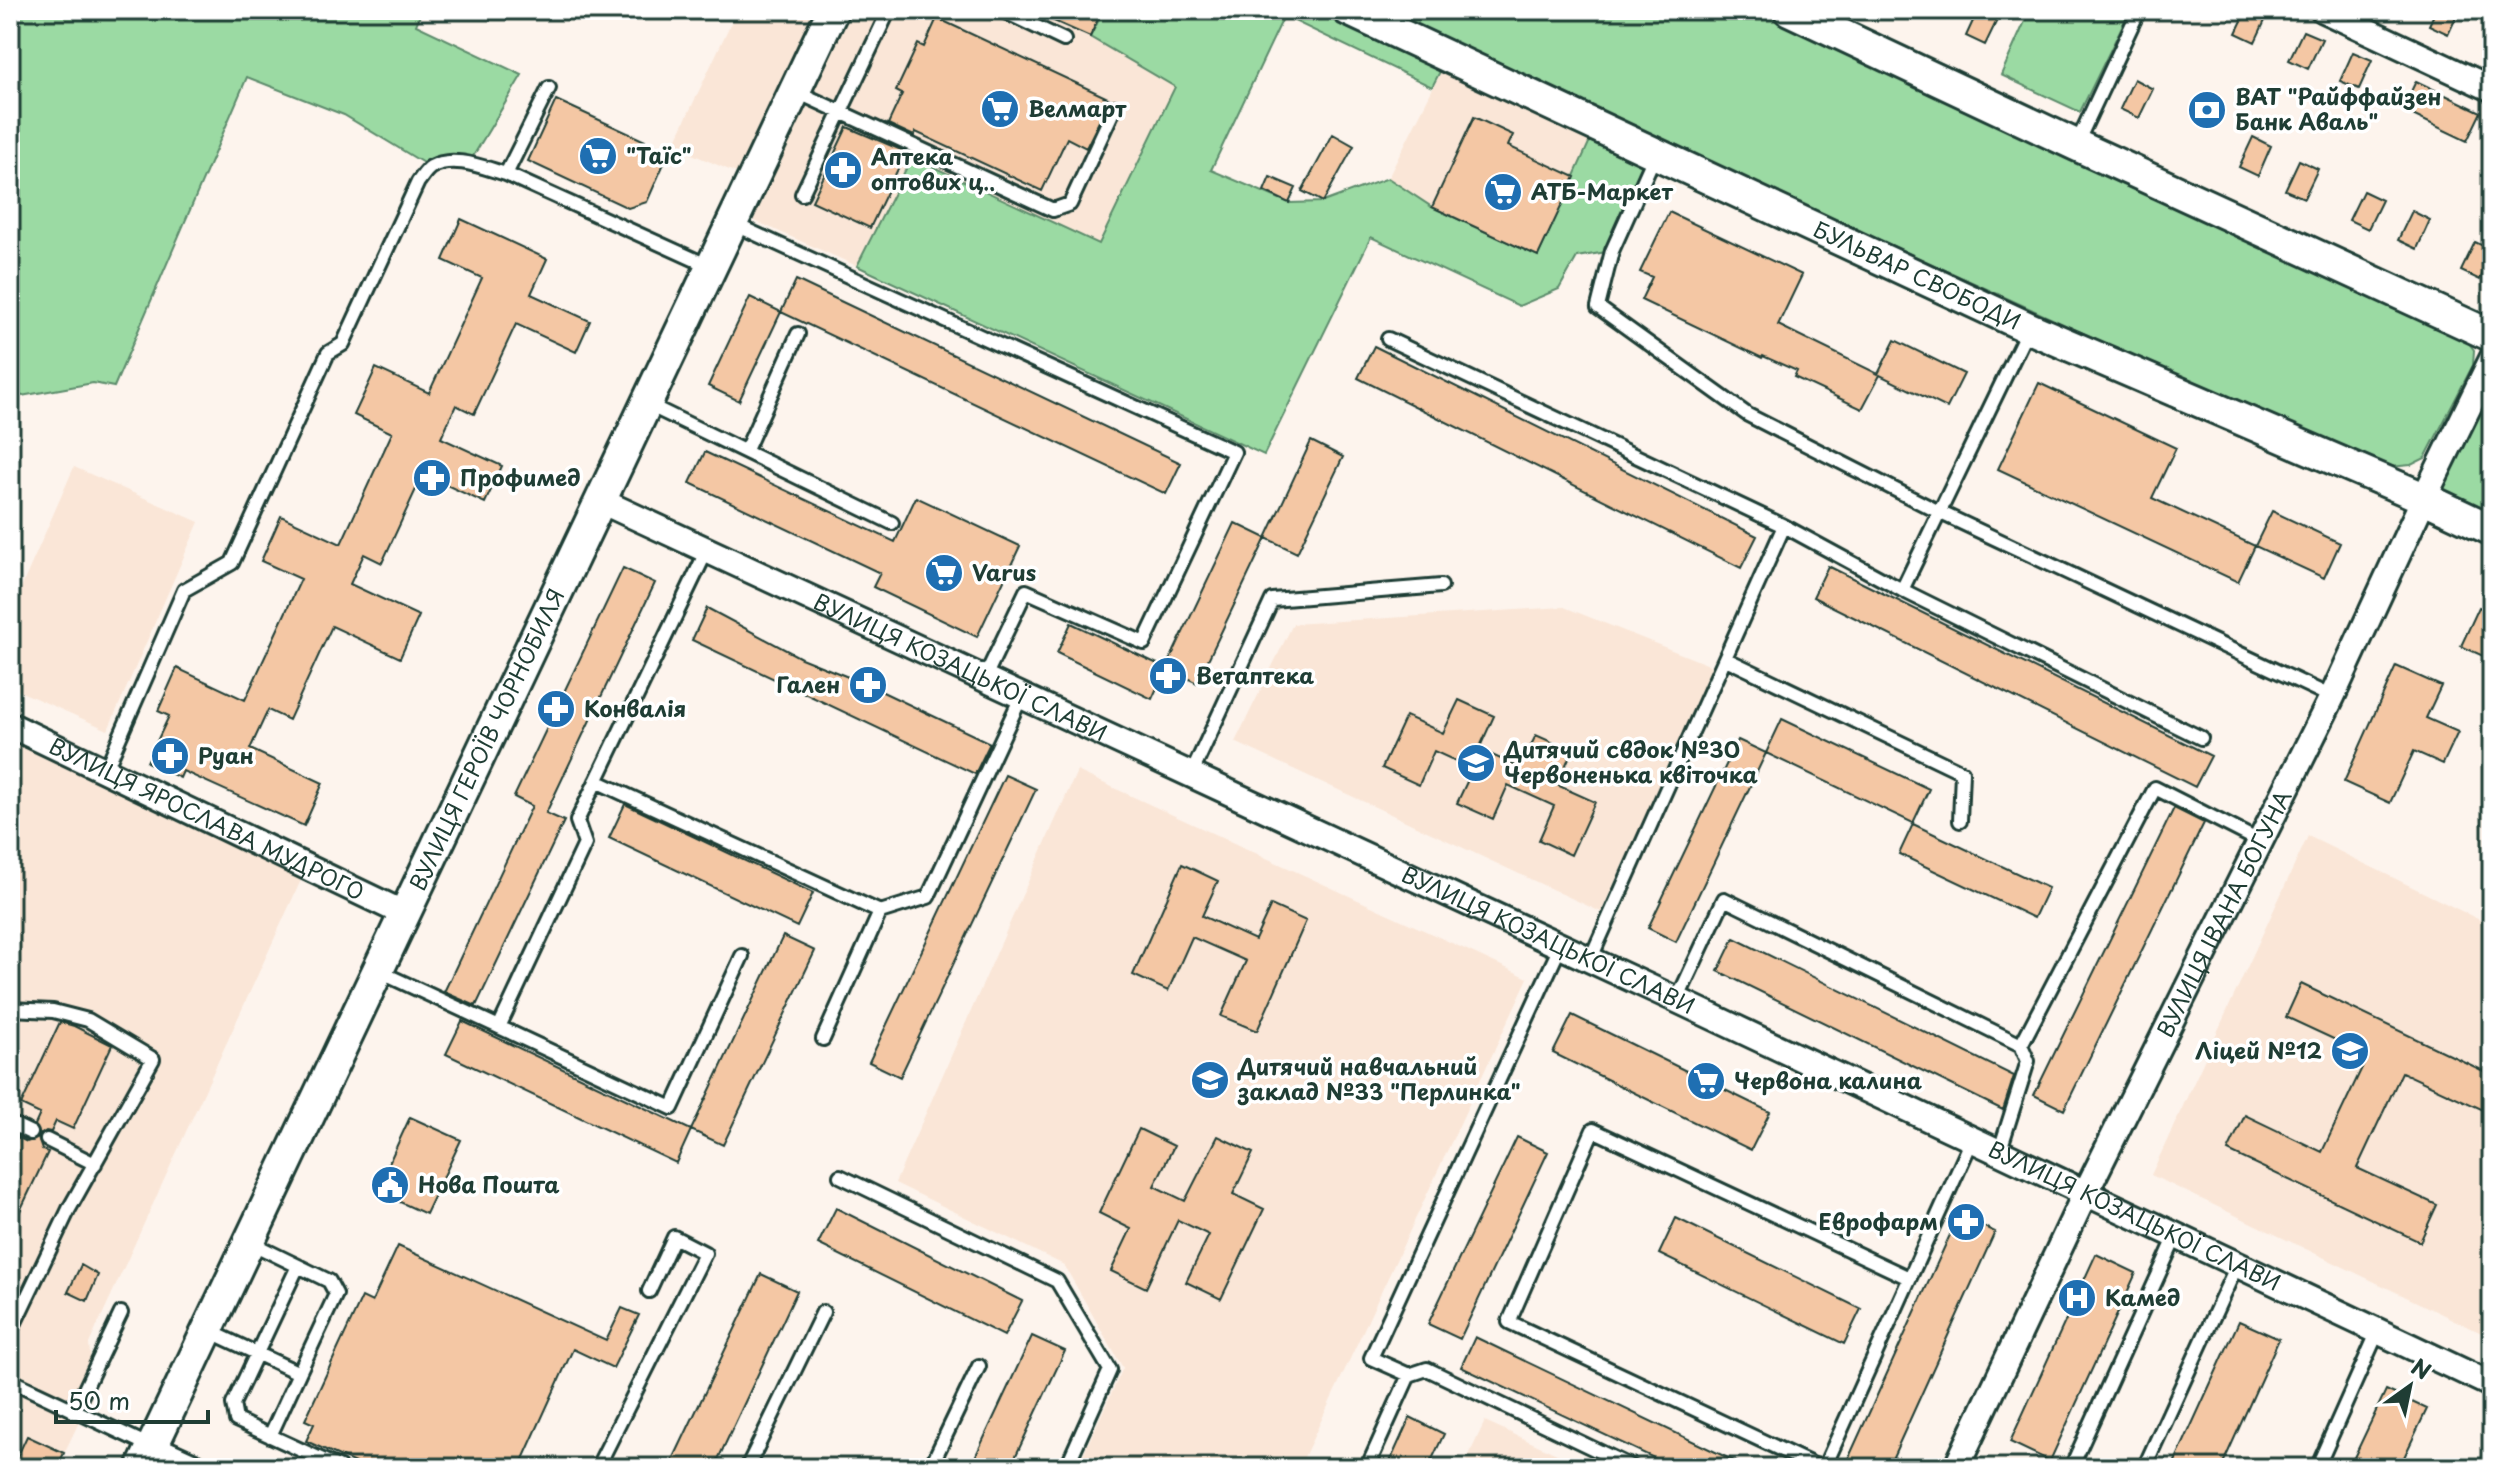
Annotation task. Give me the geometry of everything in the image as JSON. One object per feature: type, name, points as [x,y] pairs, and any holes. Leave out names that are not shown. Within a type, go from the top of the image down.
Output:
[{"type":"street","name":"ВУЛИЦЯ ГЕРОЇВ ЧОРНОБИЛЯ","points":[[147,1457],[833,10]]},
{"type":"street","name":"БУЛЬВАР СВОБОДИ","points":[[1348,10],[2029,328],[2492,530]]},
{"type":"street","points":[[1789,10],[2492,336]]},
{"type":"street","points":[[2323,10],[2492,89]]},
{"type":"street","name":"ВУЛИЦЯ ІВАНА БОГУНА","points":[[1956,1468],[2085,1194],[2332,697],[2492,359]]},
{"type":"street","name":"ВУЛИЦЯ КОЗАЦЬКОЇ СЛАВИ","points":[[601,501],[1677,1000],[2492,1385]]},
{"type":"street","name":"ВУЛИЦЯ ЯРОСЛАВА МУДРОГО","points":[[10,725],[405,914]]},
{"type":"street","points":[[147,1457],[198,1468]]},
{"type":"lane","points":[[802,194],[889,10]]},
{"type":"lane","points":[[1001,10],[1064,40]]},
{"type":"lane","points":[[2076,145],[2139,10]]},
{"type":"lane","points":[[506,174],[549,88]]},
{"type":"lane","points":[[795,91],[1053,210],[1070,204],[1115,107]]},
{"type":"lane","points":[[1657,152],[1612,251],[1598,307],[1748,415],[1939,512],[2332,697]]},
{"type":"lane","points":[[105,771],[184,590],[232,563],[328,353],[343,344],[418,182],[430,167],[469,163],[506,174],[711,267]]},
{"type":"lane","points":[[732,223],[1234,452],[1144,643],[1026,591],[985,677]]},
{"type":"lane","points":[[1902,590],[2029,328]]},
{"type":"lane","points":[[746,450],[798,334]]},
{"type":"lane","points":[[1388,339],[1784,526],[1902,590],[2201,738]]},
{"type":"lane","points":[[647,404],[892,523]]},
{"type":"lane","points":[[1590,960],[1784,526]]},
{"type":"lane","points":[[499,1027],[585,844],[577,821],[707,550]]},
{"type":"lane","points":[[1191,775],[1272,600],[1441,586]]},
{"type":"lane","points":[[1726,659],[1962,772],[1960,821]]},
{"type":"lane","points":[[596,781],[880,912],[928,897],[1022,695]]},
{"type":"lane","points":[[2021,1045],[2155,788],[2261,842]]},
{"type":"lane","points":[[1677,1000],[1724,899],[2021,1045],[2028,1061],[1999,1153]]},
{"type":"lane","points":[[823,1039],[880,912]]},
{"type":"lane","points":[[1560,947],[1371,1358],[1409,1375],[1427,1369],[1634,1468]]},
{"type":"lane","points":[[378,970],[672,1108],[742,956]]},
{"type":"lane","points":[[10,1009],[53,1011],[88,1020],[153,1059],[41,1266],[10,1333]]},
{"type":"lane","points":[[10,1123],[31,1133]]},
{"type":"lane","points":[[1909,1278],[1593,1130],[1509,1322],[1822,1468],[1909,1278],[1972,1140]]},
{"type":"lane","points":[[47,1140],[95,1164]]},
{"type":"lane","points":[[840,1176],[1057,1281],[1110,1370],[1066,1468]]},
{"type":"lane","points":[[2071,1468],[2176,1236]]},
{"type":"lane","points":[[597,1468],[705,1253],[674,1237],[649,1291]]},
{"type":"lane","points":[[249,1241],[329,1281],[336,1294],[270,1436]]},
{"type":"lane","points":[[2144,1468],[2237,1265]]},
{"type":"lane","points":[[298,1266],[233,1404],[236,1420],[340,1468]]},
{"type":"lane","points":[[747,1468],[823,1312]]},
{"type":"lane","points":[[74,1412],[121,1313]]},
{"type":"lane","points":[[207,1330],[299,1373]]},
{"type":"lane","points":[[2317,1468],[2378,1331]]},
{"type":"lane","points":[[930,1468],[979,1366]]},
{"type":"lane","points":[[1367,1468],[1409,1375]]},
{"type":"lane","points":[[10,1380],[74,1412],[147,1457]]},
{"type":"shaded area","points":[[737,10],[1104,10],[1090,37],[1175,87],[1099,244],[912,157],[857,266],[737,213],[753,180],[673,146]]},
{"type":"shaded area","points":[[1448,58],[1597,125],[1538,256],[1432,207],[1388,178]]},
{"type":"shaded area","points":[[74,467],[199,522],[108,730],[10,687],[10,613]]},
{"type":"shaded area","name":"Дитячий свдок №30 Червоненька квіточка","points":[[1564,607],[1714,667],[1601,912],[1235,742],[1293,624]]},
{"type":"shaded area","points":[[10,725],[307,867],[89,1344],[94,1391],[57,1468],[10,1468]]},
{"type":"shaded area","name":"Дитячий навчальний заклад №33 \"Перлинка\"","points":[[1077,771],[1528,978],[1299,1468],[1101,1468],[1081,1459],[1123,1368],[1064,1265],[895,1183]]},
{"type":"shaded area","name":"Ліцей №12","points":[[2308,836],[2492,926],[2492,1338],[2151,1175]]},
{"type":"shaded area","points":[[1485,1421],[1587,1468],[1463,1468]]},
{"type":"green space","points":[[10,10],[422,10],[416,25],[522,75],[469,163],[430,167],[344,115],[247,77],[114,387],[93,383],[10,398]]},
{"type":"green space","points":[[1104,10],[1344,10],[1447,58],[1432,87],[1284,16],[1211,170],[1289,203],[1323,202],[1388,178],[1432,207],[1538,256],[1597,125],[1657,152],[1612,251],[1577,257],[1559,289],[1519,306],[1371,237],[1264,455],[857,266],[912,157],[1099,244],[1175,87],[1090,37]]},
{"type":"green space","points":[[1377,10],[1763,10],[2460,331],[2474,350],[2473,365],[2425,458],[2411,465],[2378,468]]},
{"type":"green space","points":[[2030,10],[2130,10],[2080,112],[2001,75]]},
{"type":"green space","points":[[2492,379],[2492,520],[2440,491]]},
{"type":"building","points":[[1029,10],[1102,10],[1090,37]]},
{"type":"building","points":[[1978,10],[1999,16],[1985,45],[1966,36]]},
{"type":"building","points":[[2247,10],[2270,10],[2255,42],[2236,33]]},
{"type":"building","points":[[2436,10],[2459,10],[2448,34],[2429,25]]},
{"type":"building","name":"Велмарт","points":[[937,18],[1110,99],[1086,148],[1067,138],[1042,191],[916,132],[914,136],[888,124],[902,94],[896,91],[918,44],[924,47]]},
{"type":"building","points":[[2303,31],[2322,39],[2308,69],[2289,60]]},
{"type":"building","points":[[2353,52],[2372,60],[2359,89],[2340,81]]},
{"type":"building","points":[[2134,79],[2153,89],[2139,118],[2120,109]]},
{"type":"building","points":[[2416,81],[2481,112],[2467,141],[2402,110]]},
{"type":"building","name":"\"Таїс\"","points":[[556,100],[669,152],[647,202],[628,208],[528,161]]},
{"type":"building","name":"АТБ-Маркет","points":[[1474,117],[1513,135],[1508,146],[1575,177],[1538,256],[1432,207]]},
{"type":"building","points":[[847,127],[906,152],[870,228],[812,201]]},
{"type":"building","points":[[1333,134],[1354,146],[1323,202],[1302,191]]},
{"type":"building","points":[[2253,137],[2271,146],[2258,176],[2239,167]]},
{"type":"building","points":[[2299,160],[2318,169],[2304,198],[2285,190]]},
{"type":"building","points":[[1270,177],[1296,188],[1289,203],[1264,191]]},
{"type":"building","points":[[2363,191],[2382,200],[2368,229],[2349,220]]},
{"type":"building","points":[[2412,211],[2430,220],[2417,249],[2398,240]]},
{"type":"building","points":[[1669,212],[1802,275],[1778,325],[1878,374],[1895,340],[1964,374],[1947,408],[1880,375],[1862,409],[1794,377],[1797,371],[1762,358],[1641,300],[1652,277],[1640,272]]},
{"type":"building","points":[[461,219],[547,259],[531,294],[590,321],[576,352],[516,324],[474,414],[456,405],[441,438],[502,466],[485,503],[423,474],[382,563],[364,554],[350,584],[419,616],[400,658],[332,626],[289,720],[268,710],[250,749],[323,783],[304,826],[183,771],[180,778],[147,762],[169,716],[158,711],[177,668],[245,700],[301,579],[261,561],[281,516],[341,544],[392,433],[354,415],[376,368],[429,393],[482,278],[443,260]]},
{"type":"building","points":[[2475,242],[2492,250],[2480,280],[2461,271]]},
{"type":"building","points":[[796,280],[1181,463],[1166,494],[781,312]]},
{"type":"building","points":[[750,297],[781,312],[739,401],[708,386]]},
{"type":"building","points":[[1374,346],[1757,536],[1741,568],[1358,378]]},
{"type":"building","points":[[2039,383],[2176,448],[2152,498],[2255,546],[2238,582],[1998,469]]},
{"type":"building","points":[[1311,441],[1343,457],[1297,553],[1266,538]]},
{"type":"building","name":"Varus","points":[[705,452],[895,542],[916,497],[1020,546],[977,637],[873,587],[880,573],[690,483]]},
{"type":"building","points":[[2272,511],[2340,543],[2324,578],[2255,546]]},
{"type":"building","points":[[1235,523],[1266,538],[1197,683],[1166,668]]},
{"type":"building","points":[[1828,566],[2211,756],[2195,787],[1813,597]]},
{"type":"building","points":[[623,568],[655,583],[546,813],[564,821],[476,1006],[444,992],[532,806],[514,797]]},
{"type":"building","points":[[2479,607],[2492,613],[2492,660],[2461,646]]},
{"type":"building","points":[[707,608],[801,658],[868,685],[990,743],[975,774],[692,640]]},
{"type":"building","points":[[1071,623],[1166,668],[1152,699],[1057,653]]},
{"type":"building","points":[[2396,666],[2441,686],[2426,718],[2458,732],[2443,764],[2414,751],[2390,803],[2344,782]]},
{"type":"building","points":[[1459,700],[1494,716],[1479,749],[1520,768],[1536,735],[1572,751],[1557,785],[1595,802],[1571,855],[1539,840],[1554,806],[1508,785],[1493,819],[1457,803],[1473,769],[1434,751],[1419,785],[1382,768],[1406,716],[1443,733]]},
{"type":"building","points":[[1782,719],[1929,789],[1913,823],[1766,753]]},
{"type":"building","points":[[1738,740],[1766,753],[1676,942],[1648,928]]},
{"type":"building","points":[[1005,775],[1036,789],[900,1077],[869,1062]]},
{"type":"building","points":[[625,804],[813,893],[797,927],[609,838]]},
{"type":"building","points":[[2174,808],[2204,823],[2064,1110],[2034,1095]]},
{"type":"building","points":[[1913,824],[2048,888],[2034,918],[1899,854]]},
{"type":"building","points":[[1182,864],[1218,881],[1202,916],[1255,940],[1271,905],[1306,921],[1257,1031],[1221,1016],[1246,961],[1192,937],[1168,991],[1133,975]]},
{"type":"building","points":[[783,936],[815,951],[723,1145],[691,1130]]},
{"type":"building","points":[[1734,938],[2014,1076],[2003,1110],[1718,971]]},
{"type":"building","points":[[2301,984],[2492,1075],[2492,1114],[2402,1072],[2357,1168],[2437,1205],[2420,1242],[2228,1151],[2245,1115],[2322,1152],[2368,1055],[2286,1017]]},
{"type":"building","points":[[1572,1015],[1770,1112],[1751,1150],[1553,1053]]},
{"type":"building","points":[[462,1021],[691,1130],[676,1163],[446,1054]]},
{"type":"building","points":[[60,1022],[112,1045],[73,1129],[56,1121],[51,1132],[40,1135],[35,1125],[40,1114],[21,1105]]},
{"type":"building","points":[[410,1117],[461,1140],[426,1214],[376,1191]]},
{"type":"building","points":[[1139,1129],[1174,1146],[1154,1186],[1185,1201],[1218,1136],[1253,1153],[1233,1194],[1264,1209],[1221,1299],[1186,1282],[1209,1235],[1178,1220],[1146,1288],[1111,1271],[1131,1229],[1099,1213]]},
{"type":"building","points":[[10,1134],[27,1142],[38,1138],[42,1150],[48,1152],[10,1232]]},
{"type":"building","points":[[1517,1137],[1548,1152],[1460,1339],[1428,1324]]},
{"type":"building","points":[[836,1208],[1022,1301],[1004,1336],[818,1244]]},
{"type":"building","points":[[1959,1215],[1995,1232],[1888,1468],[1844,1468]]},
{"type":"building","points":[[1676,1218],[1861,1309],[1844,1344],[1659,1254]]},
{"type":"building","points":[[398,1246],[606,1341],[622,1308],[639,1315],[613,1368],[573,1349],[519,1468],[366,1468],[306,1441],[314,1424],[305,1420],[362,1297],[372,1302]]},
{"type":"building","points":[[2096,1254],[2136,1273],[2050,1461],[2010,1442]]},
{"type":"building","points":[[81,1265],[98,1275],[87,1301],[68,1292]]},
{"type":"building","points":[[761,1274],[797,1291],[714,1468],[669,1468]]},
{"type":"building","points":[[2239,1321],[2279,1339],[2221,1468],[2172,1468]]},
{"type":"building","points":[[1032,1336],[1065,1351],[1010,1468],[970,1468]]},
{"type":"building","points":[[1475,1337],[1749,1468],[1675,1468],[1461,1367]]},
{"type":"building","points":[[2386,1390],[2427,1409],[2399,1468],[2349,1468]]},
{"type":"building","points":[[1410,1417],[1444,1434],[1428,1468],[1387,1468]]},
{"type":"building","points":[[27,1436],[64,1453],[57,1468],[12,1468]]},
{"type":"place","name":"Велмарт","points":[[1000,109]]},
{"type":"place","name":"ВАТ \"Райффайзен Банк Аваль\"","points":[[2207,110]]},
{"type":"place","name":"\"Таїс\"","points":[[598,156]]},
{"type":"place","name":"Аптека оптових ц‥","points":[[843,170]]},
{"type":"place","name":"АТБ-Маркет","points":[[1503,192]]},
{"type":"place","name":"Профимед","points":[[432,478]]},
{"type":"place","name":"Varus","points":[[944,573]]},
{"type":"place","name":"Ветаптека","points":[[1168,676]]},
{"type":"place","name":"Гален","points":[[868,685]]},
{"type":"place","name":"Конвалія","points":[[556,709]]},
{"type":"place","name":"Руан","points":[[170,756]]},
{"type":"place","name":"Дитячий свдок №30 Червоненька квіточка","points":[[1476,763]]},
{"type":"place","name":"Ліцей №12","points":[[2350,1051]]},
{"type":"place","name":"Дитячий навчальний заклад №33 \"Перлинка\"","points":[[1210,1080]]},
{"type":"place","name":"Червона калина","points":[[1706,1081]]},
{"type":"place","name":"Нова Пошта","points":[[390,1185]]},
{"type":"place","name":"Еврофарм","points":[[1966,1222]]},
{"type":"place","name":"Камед","points":[[2077,1298]]}]
